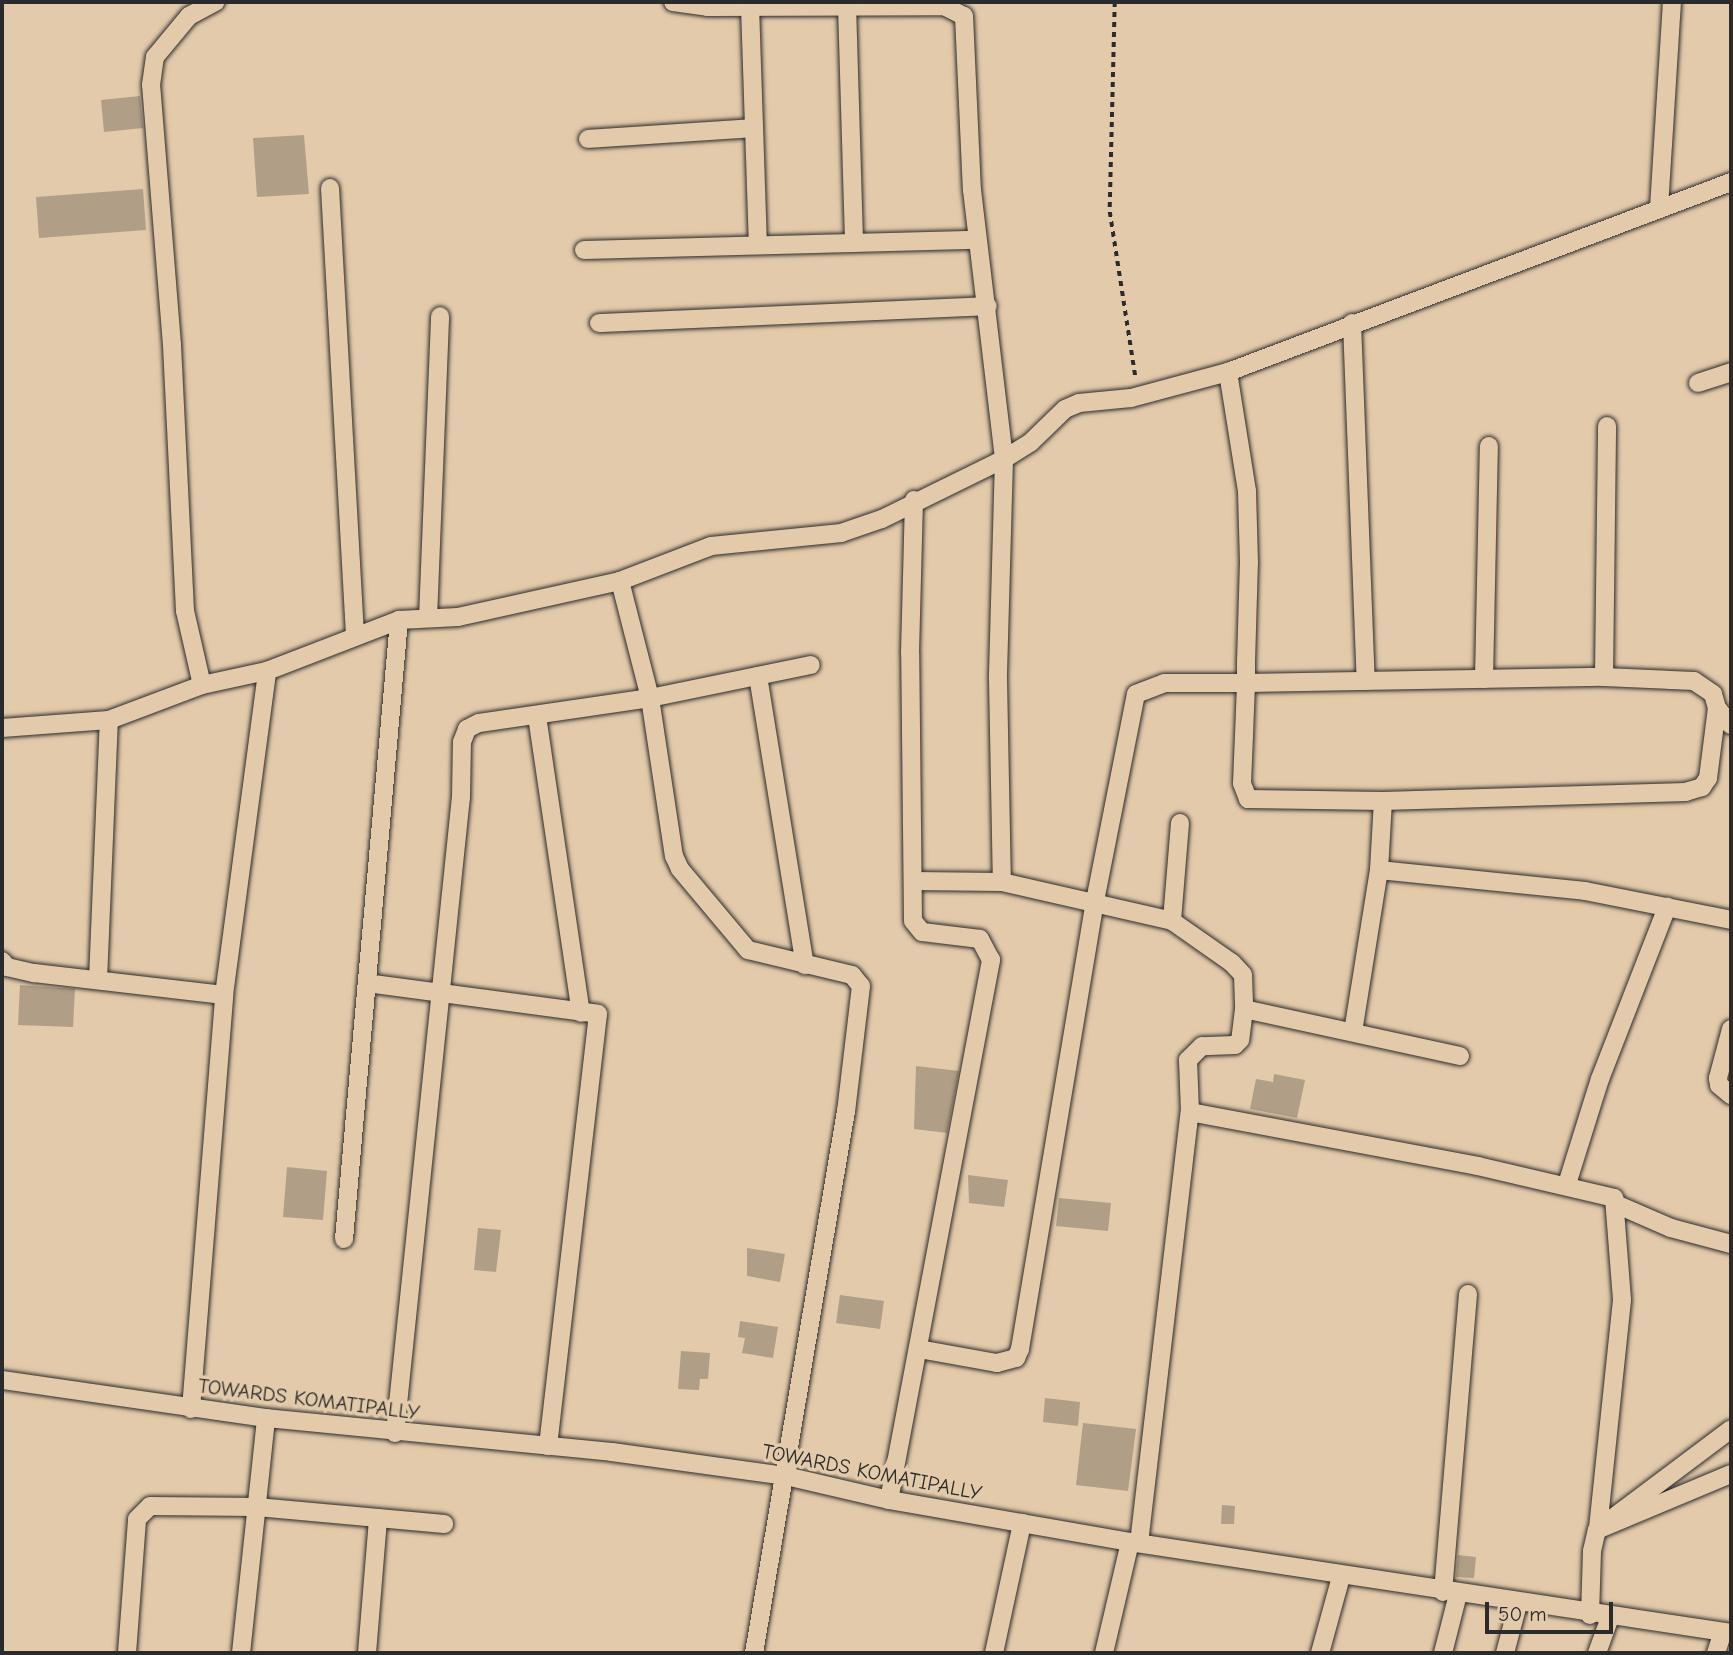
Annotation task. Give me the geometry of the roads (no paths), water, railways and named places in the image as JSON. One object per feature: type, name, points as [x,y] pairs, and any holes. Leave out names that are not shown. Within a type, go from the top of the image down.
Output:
[{"type":"street","points":[[202,685],[185,611],[172,345],[151,85],[155,57],[189,16],[215,2]]},
{"type":"street","points":[[673,2],[750,6],[944,6],[964,16],[977,240],[988,306],[1004,459],[998,679],[1002,882]]},
{"type":"street","points":[[1660,208],[1672,2]]},
{"type":"street","points":[[847,5],[853,243]]},
{"type":"street","points":[[750,6],[758,245]]},
{"type":"street","points":[[588,139],[754,128]]},
{"type":"street","points":[[2,728],[109,720],[202,685],[267,671],[399,620],[458,617],[620,581],[711,546],[841,533],[882,519],[915,500],[1004,459],[1031,442],[1065,409],[1141,396],[1228,372],[1731,182]]},
{"type":"street","points":[[330,188],[355,636]]},
{"type":"street","points":[[584,250],[977,240]]},
{"type":"street","points":[[599,323],[988,306]]},
{"type":"street","points":[[428,618],[440,316]]},
{"type":"street","points":[[1353,323],[1366,681]]},
{"type":"street","points":[[919,1349],[997,1363],[1016,1358],[1020,1349],[1094,906],[1136,694],[1164,683],[1245,683],[1604,677],[1694,681],[1713,694],[1717,708],[1708,778],[1695,791],[1383,801],[1248,799],[1242,783],[1245,683],[1247,491],[1228,372]]},
{"type":"street","points":[[1698,383],[1731,372]]},
{"type":"street","points":[[1604,677],[1607,426]]},
{"type":"street","points":[[1483,679],[1489,446]]},
{"type":"street","points":[[889,1500],[991,960],[980,939],[932,934],[916,927],[910,653],[915,500]]},
{"type":"street","points":[[620,581],[650,698],[674,856],[680,869],[748,950],[856,977],[861,991],[846,1111],[754,1653]]},
{"type":"street","points":[[344,1239],[399,620]]},
{"type":"street","points":[[395,1433],[461,797],[462,742],[467,729],[479,723],[650,698],[811,665]]},
{"type":"street","points":[[191,1409],[224,995],[267,671]]},
{"type":"street","points":[[758,676],[804,965]]},
{"type":"street","points":[[1717,708],[1731,725]]},
{"type":"street","points":[[537,716],[581,1013]]},
{"type":"street","points":[[99,981],[109,720]]},
{"type":"street","points":[[1353,1032],[1379,870],[1383,801]]},
{"type":"street","points":[[1172,921],[1180,823]]},
{"type":"street","points":[[1379,870],[1585,891],[1731,920]]},
{"type":"street","points":[[913,881],[1002,882],[1094,906],[1172,921],[1232,963],[1243,975],[1244,1009],[1240,1040],[1235,1045],[1202,1046],[1188,1060],[1190,1112],[1134,1543],[1104,1653]]},
{"type":"street","points":[[1567,1184],[1600,1079],[1667,908]]},
{"type":"street","points":[[2,961],[7,967],[34,973],[224,995]]},
{"type":"street","points":[[366,983],[598,1014],[548,1446]]},
{"type":"street","points":[[1244,1009],[1460,1056]]},
{"type":"street","points":[[1731,1029],[1718,1077],[1719,1086],[1731,1095]]},
{"type":"street","points":[[1190,1112],[1567,1184],[1614,1198],[1618,1205],[1622,1300],[1598,1529],[1731,1429]]},
{"type":"street","points":[[1618,1205],[1671,1228],[1731,1244]]},
{"type":"street","points":[[1443,1653],[1451,1593],[1468,1294]]},
{"type":"street","name":"TOWARDS KOMATIPALLY","points":[[2,1380],[191,1409],[395,1433],[548,1446],[786,1476],[889,1500],[1134,1543],[1590,1615],[1727,1632]]},
{"type":"street","points":[[241,1653],[266,1418]]},
{"type":"street","points":[[1590,1615],[1592,1551],[1597,1530],[1731,1474]]},
{"type":"street","points":[[127,1653],[137,1519],[143,1511],[162,1503],[257,1507],[444,1524]]},
{"type":"street","points":[[367,1653],[378,1518]]},
{"type":"street","points":[[994,1653],[1022,1523]]},
{"type":"street","points":[[1320,1653],[1341,1577]]},
{"type":"street","points":[[1505,1653],[1518,1604]]},
{"type":"street","points":[[1597,1653],[1610,1618]]},
{"type":"street","points":[[1716,1653],[1727,1632]]}]
